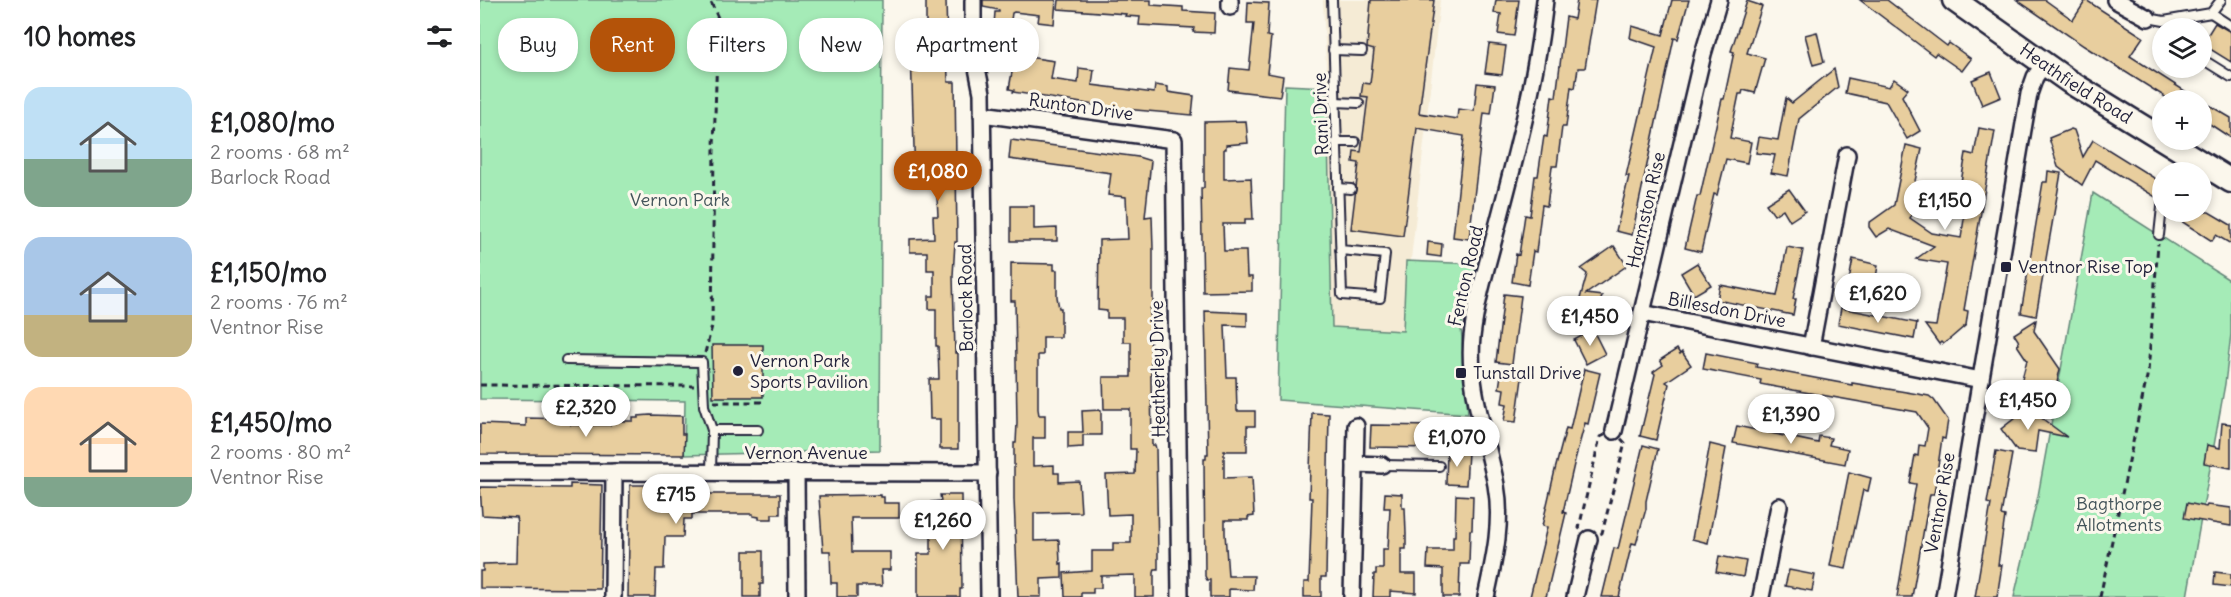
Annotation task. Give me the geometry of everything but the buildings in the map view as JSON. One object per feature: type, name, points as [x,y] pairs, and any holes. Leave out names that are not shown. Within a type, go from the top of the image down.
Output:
[{"type":"main road","name":"Heathfield Road","points":[[1954,0],[2181,162]]},
{"type":"main road","name":"Heathfield Road","points":[[2212,175],[2231,182]]},
{"type":"street","name":"Barlock Road","points":[[973,0],[973,48],[982,93],[989,597]]},
{"type":"street","name":"Fenton Road","points":[[1486,597],[1496,551],[1499,517],[1496,486],[1472,368],[1472,338],[1478,303],[1521,134],[1542,28],[1545,0]]},
{"type":"street","name":"Harmston Rise","points":[[1614,431],[1703,54],[1719,0]]},
{"type":"street","points":[[2118,1],[2152,18]]},
{"type":"street","name":"Ventnor Rise","points":[[1944,597],[2029,94],[2035,77],[2044,64]]},
{"type":"street","name":"Runton Drive","points":[[982,114],[1174,140]]},
{"type":"street","name":"Heatherley Drive","points":[[1174,140],[1180,597]]},
{"type":"street","points":[[1811,346],[1847,155]]},
{"type":"street","name":"Billesdon Drive","points":[[1642,313],[1981,380]]},
{"type":"street","points":[[1352,597],[1360,526],[1355,486],[1356,426]]},
{"type":"street","points":[[1355,464],[1382,465]]},
{"type":"street","name":"Vernon Avenue","points":[[480,472],[988,473]]},
{"type":"street","points":[[613,597],[614,472]]},
{"type":"street","points":[[796,472],[797,597]]},
{"type":"street","points":[[1761,597],[1779,506]]},
{"type":"street","points":[[1575,597],[1589,539]]},
{"type":"lane","name":"Rani Drive","points":[[1332,0],[1341,295],[1380,298],[1385,254],[1340,250]]},
{"type":"lane","points":[[2211,14],[2221,0]]},
{"type":"lane","points":[[2185,18],[2211,14],[2231,26]]},
{"type":"lane","points":[[1333,50],[1362,51]]},
{"type":"lane","points":[[2212,65],[2231,77]]},
{"type":"lane","points":[[1335,102],[1359,103]]},
{"type":"lane","points":[[1336,142],[1355,142]]},
{"type":"lane","points":[[1338,188],[1351,189]]},
{"type":"lane","points":[[2159,235],[2160,222]]},
{"type":"lane","points":[[566,360],[702,362],[704,402],[712,430],[711,472]]},
{"type":"lane","points":[[712,430],[758,430]]},
{"type":"lane","points":[[1382,465],[1439,466]]},
{"type":"path","points":[[702,362],[712,326],[718,18],[710,0]]},
{"type":"path","points":[[2100,597],[2148,372],[2159,235]]},
{"type":"path","points":[[480,385],[703,386]]},
{"type":"path","points":[[704,402],[763,402]]},
{"type":"path","points":[[1614,431],[1624,443],[1602,533],[1589,539],[1579,528],[1600,437],[1614,431]]},
{"type":"shaded area","points":[[1323,0],[1440,0],[1403,331],[1332,328]]},
{"type":"green space","name":"Vernon Park","points":[[480,0],[882,0],[882,18],[799,18],[799,72],[882,72],[880,450],[684,455],[685,401],[480,399]]},
{"type":"green space","points":[[1285,85],[1327,87],[1332,327],[1403,331],[1406,261],[1476,264],[1461,327],[1468,414],[1278,400]]},
{"type":"green space","name":"Bagthorpe Allotments","points":[[2093,193],[2231,281],[2231,334],[2225,384],[2187,597],[2014,597],[2038,496]]},
{"type":"place","name":"Ventnor Rise Top","points":[[2006,267]]},
{"type":"place","name":"Vernon Park Sports Pavilion","points":[[738,371]]},
{"type":"place","name":"Tunstall Drive","points":[[1461,373]]}]
